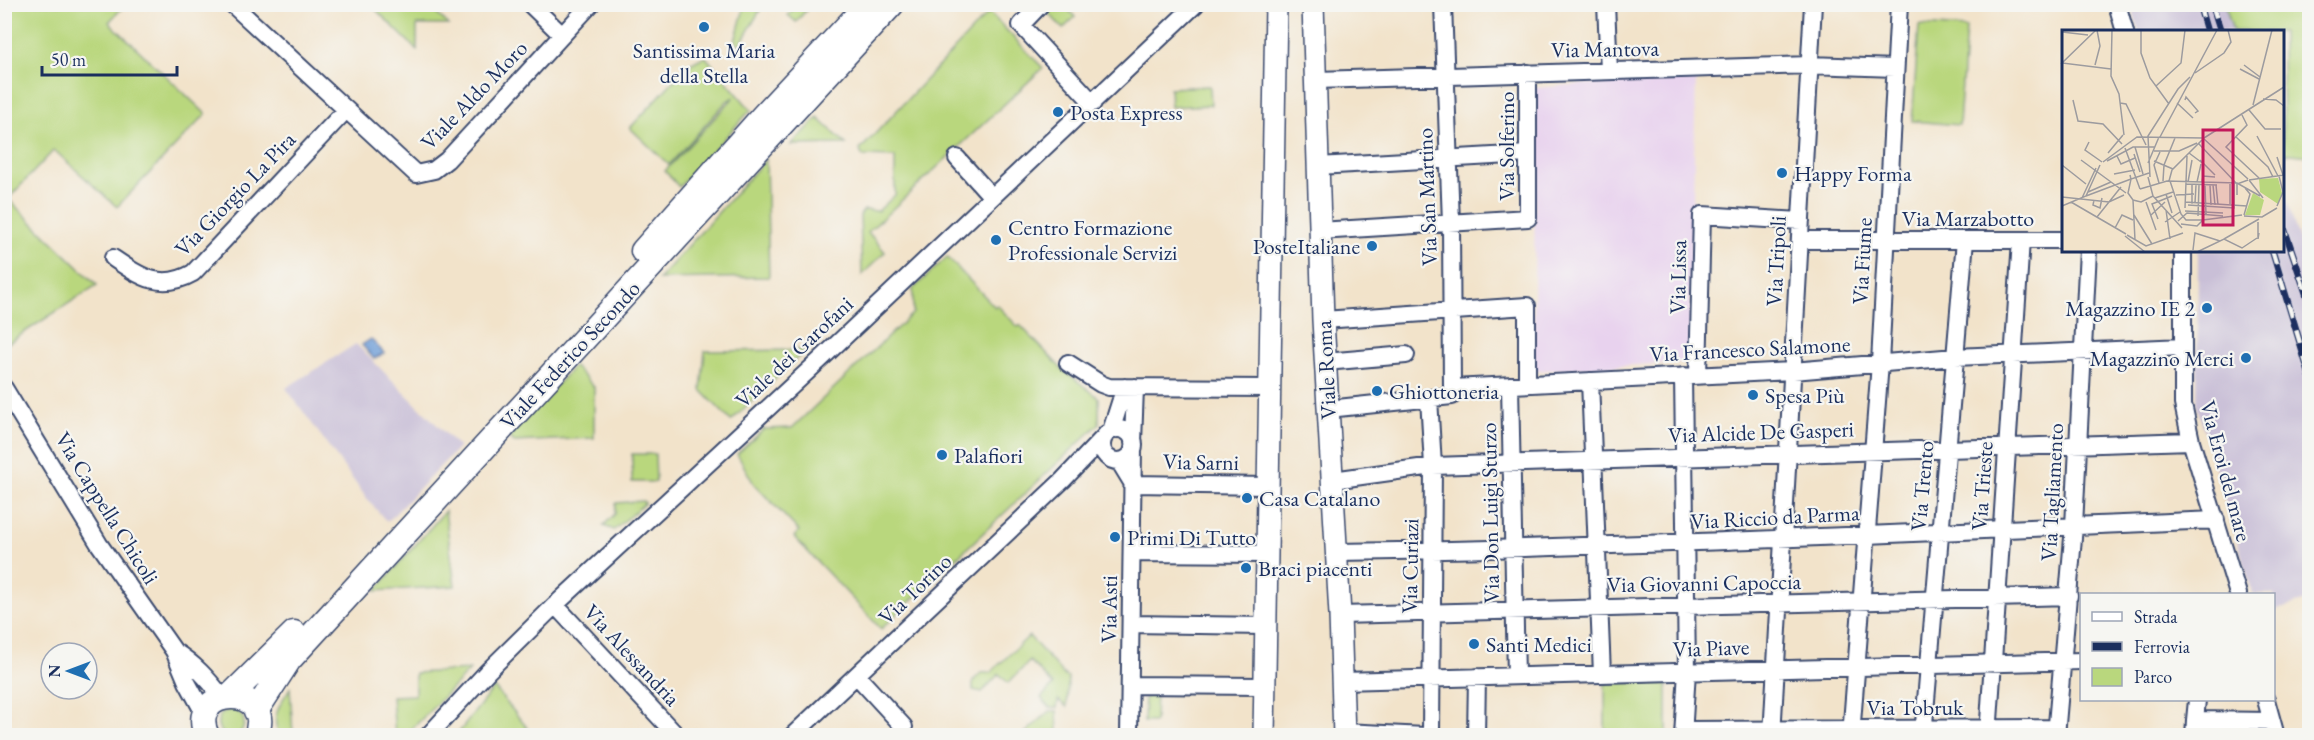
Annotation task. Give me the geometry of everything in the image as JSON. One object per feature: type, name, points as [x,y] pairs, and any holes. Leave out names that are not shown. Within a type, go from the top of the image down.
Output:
[{"type":"main road","name":"Viale Federico Secondo","points":[[205,729],[208,707],[226,696],[280,649],[464,452],[763,116],[868,4]]},
{"type":"main road","name":"Viale Federico Secondo","points":[[259,727],[289,660],[892,4]]},
{"type":"main road","points":[[226,696],[245,699],[259,727]]},
{"type":"street","points":[[232,4],[346,110]]},
{"type":"street","points":[[530,4],[562,35]]},
{"type":"street","name":"Viale Aldo Moro","points":[[346,110],[408,168],[416,174],[426,173],[447,160],[591,4]]},
{"type":"street","points":[[1041,4],[1021,25],[1093,103]]},
{"type":"street","name":"Viale dei Garofani","points":[[428,735],[488,671],[555,606],[820,360],[1196,4]]},
{"type":"street","points":[[1263,735],[1276,4]]},
{"type":"street","name":"Viale Roma","points":[[1314,4],[1319,231],[1340,615],[1344,734]]},
{"type":"street","name":"Via San Martino","points":[[1443,4],[1451,223],[1452,388]]},
{"type":"street","points":[[1606,4],[1609,71]]},
{"type":"street","name":"Via Tripoli","points":[[1773,733],[1814,4]]},
{"type":"street","name":"Via Fiume","points":[[1851,733],[1880,363],[1899,4]]},
{"type":"street","points":[[2117,4],[2124,30]]},
{"type":"street","name":"Via Mantova","points":[[1316,80],[1810,65],[1895,68]]},
{"type":"street","name":"Via Solferino","points":[[1451,223],[1528,218],[1528,73]]},
{"type":"street","name":"Via Giorgio La Pira","points":[[113,258],[136,274],[163,283],[179,281],[193,273],[346,110]]},
{"type":"street","points":[[1318,166],[1528,154]]},
{"type":"street","points":[[957,158],[992,197]]},
{"type":"street","name":"Via Lissa","points":[[1684,733],[1687,671],[1684,457],[1702,215],[1801,221]]},
{"type":"street","points":[[1319,231],[1451,223]]},
{"type":"street","name":"Via Marzabotto","points":[[1800,240],[2062,240]]},
{"type":"street","name":"Via Trento","points":[[1923,733],[1965,240]]},
{"type":"street","name":"Via Trieste","points":[[1988,732],[2021,240]]},
{"type":"street","name":"Via Tagliamento","points":[[2056,732],[2074,526],[2081,350],[2088,252]]},
{"type":"street","name":"Via Eroi del mare","points":[[2183,252],[2183,404],[2191,441],[2238,593]]},
{"type":"street","points":[[1323,320],[1527,306],[1527,384]]},
{"type":"street","name":"Via Francesco Salamone","points":[[1328,409],[1452,396],[1452,388],[1793,371],[1955,357],[2183,347]]},
{"type":"street","points":[[1325,362],[1406,355]]},
{"type":"street","points":[[1068,363],[1109,387],[1270,388]]},
{"type":"street","points":[[1590,381],[1602,674]]},
{"type":"street","name":"Via Don Luigi Sturzo","points":[[1510,385],[1516,676]]},
{"type":"street","points":[[1130,387],[1107,434],[1103,452],[1116,461],[1133,484]]},
{"type":"street","name":"Via Asti","points":[[1129,735],[1133,484],[1130,387]]},
{"type":"street","name":"Via Cappella Chicoli","points":[[4,388],[99,544],[174,651],[205,729]]},
{"type":"street","name":"Via Curiazi","points":[[1429,398],[1433,465],[1431,735]]},
{"type":"street","points":[[1107,434],[1115,429],[1125,431],[1133,445],[1129,457],[1116,461]]},
{"type":"street","name":"Via Torino","points":[[792,735],[1069,474],[1107,434]]},
{"type":"street","name":"Via Alcide De Gasperi","points":[[1333,480],[1433,465],[2191,441]]},
{"type":"street","name":"Via Torino","points":[[1069,474],[1087,467],[1116,461]]},
{"type":"street","name":"Via Sarni","points":[[1133,484],[1268,486]]},
{"type":"street","name":"Via Riccio da Parma","points":[[1336,552],[1685,544],[2216,520]]},
{"type":"street","points":[[1132,553],[1267,554]]},
{"type":"street","name":"Via Giovanni Capoccia","points":[[1340,615],[2069,596]]},
{"type":"street","name":"Via Alessandria","points":[[555,606],[677,735]]},
{"type":"street","points":[[1131,624],[1265,626]]},
{"type":"street","name":"Via Cappella Chicoli","points":[[174,651],[189,659],[226,696]]},
{"type":"street","name":"Via Piave","points":[[1342,681],[2080,660]]},
{"type":"street","points":[[856,676],[904,727],[896,735]]},
{"type":"street","points":[[1476,735],[1477,677]]},
{"type":"street","points":[[1130,684],[1264,686]]},
{"type":"street","points":[[2197,701],[2195,728],[2274,728],[2267,701]]},
{"type":"street","name":"Via Tobruk","points":[[1684,733],[2056,732]]},
{"type":"street","points":[[1344,734],[1425,735]]},
{"type":"shaded area","points":[[2131,5],[2225,5],[2233,30],[2139,30]]},
{"type":"shaded area","points":[[1696,75],[1689,362],[1534,371],[1535,88]]},
{"type":"shaded area","points":[[2284,191],[2309,272],[2309,600],[2275,611],[2275,593],[2253,593],[2197,407],[2198,252],[2284,252]]},
{"type":"shaded area","points":[[356,344],[459,447],[387,522],[365,496],[286,388]]},
{"type":"green space","points":[[5,4],[125,5],[109,22],[206,114],[117,207],[54,150],[8,199],[97,285],[5,345]]},
{"type":"green space","points":[[371,5],[427,5],[449,25],[417,25],[417,50]]},
{"type":"green space","points":[[742,5],[763,5],[740,45],[735,41],[743,12]]},
{"type":"green space","points":[[807,5],[809,7],[796,22],[788,15],[796,6]]},
{"type":"green space","points":[[1050,5],[1071,5],[1067,8],[1075,17],[1063,29],[1045,9]]},
{"type":"green space","points":[[2225,5],[2309,5],[2309,156],[2284,153],[2284,30],[2233,30]]},
{"type":"green space","points":[[989,12],[1043,68],[868,232],[885,252],[862,275],[860,215],[864,210],[878,211],[895,195],[895,157],[862,156],[860,150]]},
{"type":"green space","points":[[1919,25],[1966,28],[1959,125],[1912,121]]},
{"type":"green space","points":[[705,56],[751,110],[679,187],[665,171],[734,97],[727,101],[669,165],[630,128],[688,65]]},
{"type":"green space","points":[[1210,86],[1211,105],[1171,107],[1170,88]]},
{"type":"green space","points":[[818,118],[846,144],[791,145]]},
{"type":"green space","points":[[766,159],[769,277],[659,279]]},
{"type":"green space","points":[[947,257],[995,307],[997,305],[1018,327],[1020,325],[1061,368],[1099,398],[1099,424],[881,629],[794,537],[799,531],[754,484],[737,454],[764,429],[792,428],[913,313],[913,289]]},
{"type":"green space","points":[[806,350],[731,421],[701,390],[705,351]]},
{"type":"green space","points":[[574,366],[594,387],[594,438],[514,442],[509,437]]},
{"type":"green space","points":[[632,454],[655,454],[656,482],[632,482]]},
{"type":"green space","points":[[643,501],[645,503],[614,530],[603,526],[615,514],[616,503]]},
{"type":"green space","points":[[445,511],[455,586],[375,591]]},
{"type":"green space","points":[[1029,636],[1068,677],[1067,707],[1058,700],[1057,708],[1050,708],[1041,698],[1053,685],[1030,661],[1008,683],[999,674],[982,692],[973,690],[973,681],[981,673],[990,673]]},
{"type":"green space","points":[[470,670],[406,735],[395,735],[392,696],[415,695],[415,673]]},
{"type":"green space","points":[[1667,682],[1667,735],[1605,735],[1605,683]]},
{"type":"green space","points":[[494,687],[533,735],[457,735]]},
{"type":"green space","points":[[290,688],[293,735],[280,735],[276,723],[277,711]]},
{"type":"green space","points":[[1145,690],[1156,691],[1155,722],[1144,722]]},
{"type":"green space","points":[[231,710],[240,714],[244,723],[240,732],[231,736],[222,732],[218,723],[222,714]]},
{"type":"green space","points":[[1050,711],[1057,711],[1058,735],[1023,735]]},
{"type":"water","points":[[371,339],[384,353],[374,359],[362,345]]},
{"type":"railway","points":[[2199,4],[2206,30]]},
{"type":"railway","points":[[2212,4],[2220,30]]},
{"type":"railway","points":[[2284,228],[2310,305]]},
{"type":"railway","points":[[2273,252],[2310,376]]},
{"type":"place","name":"Santissima Maria della Stella","points":[[704,27]]},
{"type":"place","name":"Posta Express","points":[[1058,112]]},
{"type":"place","name":"Happy Forma","points":[[1782,173]]},
{"type":"place","name":"Centro Formazione Professionale Servizi","points":[[996,240]]},
{"type":"place","name":"PosteItaliane","points":[[1372,246]]},
{"type":"place","name":"Magazzino IE 2","points":[[2207,308]]},
{"type":"place","name":"Magazzino Merci","points":[[2246,358]]},
{"type":"place","name":"Ghiottoneria","points":[[1377,391]]},
{"type":"place","name":"Spesa Più","points":[[1753,395]]},
{"type":"place","name":"Palafiori","points":[[942,455]]},
{"type":"place","name":"Casa Catalano","points":[[1247,498]]},
{"type":"place","name":"Primi Di Tutto","points":[[1115,537]]},
{"type":"place","name":"Braci piacenti","points":[[1246,568]]},
{"type":"place","name":"Santi Medici","points":[[1474,644]]}]
